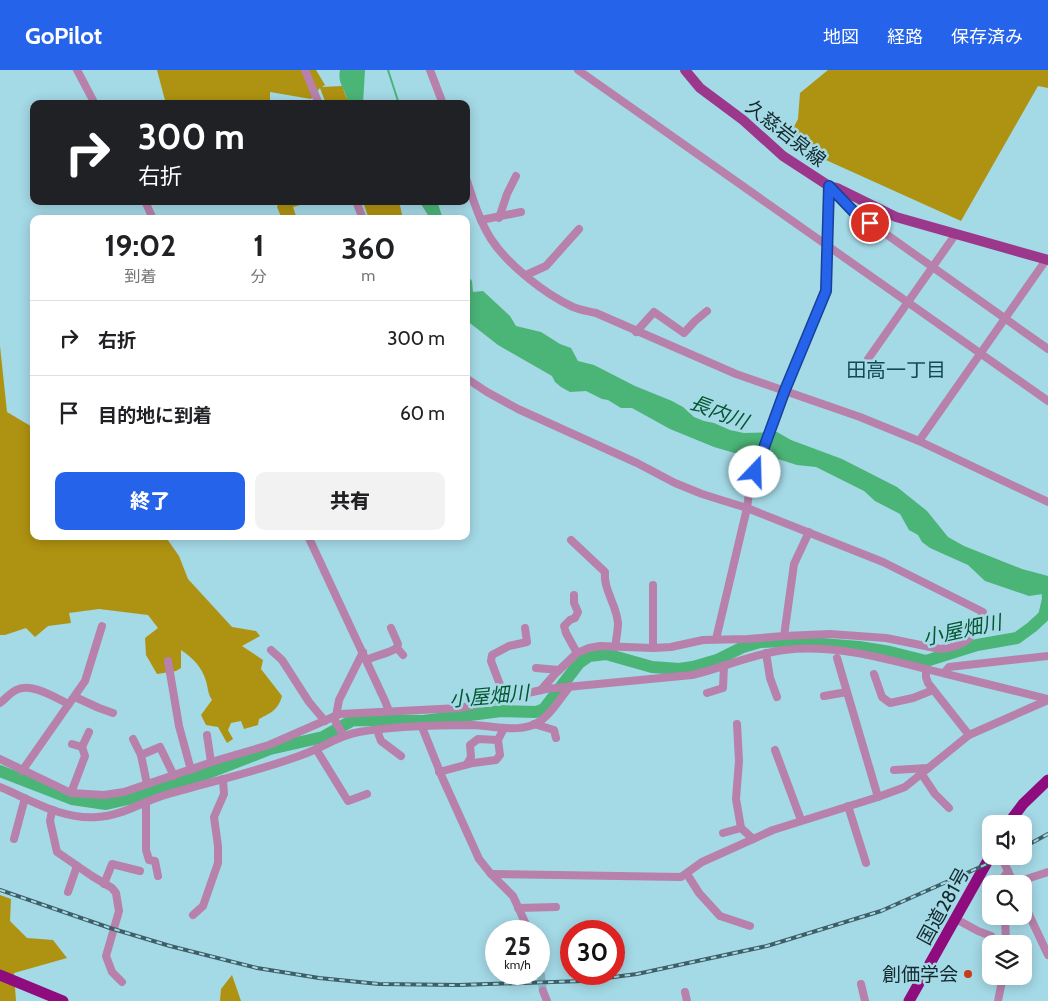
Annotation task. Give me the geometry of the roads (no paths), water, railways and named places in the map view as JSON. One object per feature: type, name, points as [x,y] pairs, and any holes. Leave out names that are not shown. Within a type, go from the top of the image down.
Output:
[{"type":"highway","points":[[1015,815],[1023,804],[1048,780]]},
{"type":"highway","name":"国道281号","points":[[909,1001],[986,865]]},
{"type":"highway","points":[[0,975],[63,1001]]},
{"type":"main road","name":"久慈岩泉線","points":[[685,70],[700,88],[743,120],[783,156],[829,186],[837,188],[896,218],[1047,260]]},
{"type":"street","points":[[77,70],[93,100]]},
{"type":"street","points":[[305,70],[317,100]]},
{"type":"street","points":[[430,70],[441,100]]},
{"type":"street","points":[[578,70],[1048,402]]},
{"type":"street","points":[[499,218],[507,194],[516,176]]},
{"type":"street","points":[[716,639],[747,508],[750,486],[784,394],[826,291],[829,186]]},
{"type":"street","points":[[829,186],[854,212],[1048,349]]},
{"type":"street","points":[[470,188],[491,239],[511,262],[543,289],[574,307],[596,314],[784,394],[860,418],[919,442],[1048,502]]},
{"type":"street","points":[[482,220],[521,212]]},
{"type":"street","points":[[526,275],[546,266],[579,229]]},
{"type":"street","points":[[868,359],[955,234]]},
{"type":"street","points":[[919,442],[1047,260]]},
{"type":"street","points":[[636,332],[654,312],[684,333],[707,311]]},
{"type":"street","points":[[470,381],[518,409],[675,483],[702,494],[747,508],[883,562],[983,612],[976,632],[959,645],[940,649],[886,638],[830,636],[716,639],[671,647],[653,648],[600,646],[589,648],[578,654],[559,670],[544,689]]},
{"type":"street","points":[[784,636],[794,564],[809,532]]},
{"type":"street","points":[[310,540],[363,652],[388,711]]},
{"type":"street","points":[[572,540],[605,572],[604,579],[618,623],[615,647]]},
{"type":"street","points":[[653,585],[653,648]]},
{"type":"street","points":[[574,595],[574,603],[578,612],[575,618],[564,626],[578,654]]},
{"type":"street","points":[[22,771],[85,681],[102,626]]},
{"type":"street","points":[[391,628],[398,644],[397,648],[403,655]]},
{"type":"street","points":[[505,698],[491,661],[492,655],[510,646],[527,642],[526,628]]},
{"type":"street","points":[[829,648],[830,636]]},
{"type":"street","points":[[506,637],[510,646]]},
{"type":"street","points":[[366,660],[379,654],[385,655],[397,648]]},
{"type":"street","points":[[0,759],[71,793],[104,795],[124,792],[211,762],[269,745],[332,719],[388,711],[460,708],[544,689],[692,675],[766,653],[786,650],[829,648],[887,658],[1048,700]]},
{"type":"street","points":[[271,650],[282,660],[309,702],[332,719],[342,733]]},
{"type":"street","points":[[332,719],[339,700],[363,652]]},
{"type":"street","points":[[766,653],[770,678],[777,697]]},
{"type":"street","points":[[944,673],[949,667],[1048,656]]},
{"type":"street","points":[[837,658],[878,797]]},
{"type":"street","points":[[168,661],[179,726],[190,770]]},
{"type":"street","points":[[707,693],[723,688],[724,665]]},
{"type":"street","points":[[536,668],[559,670]]},
{"type":"street","points":[[926,669],[926,677],[933,690],[968,735]]},
{"type":"street","points":[[874,674],[882,696],[890,703],[913,698],[933,690]]},
{"type":"street","points":[[0,788],[52,810],[79,817],[104,817],[120,813],[146,802],[308,753],[342,733],[422,727],[474,726],[512,729],[534,724],[545,717],[567,687]]},
{"type":"street","points":[[0,703],[18,689],[27,689],[46,694],[69,704]]},
{"type":"street","points":[[824,696],[847,692]]},
{"type":"street","points":[[75,697],[113,713]]},
{"type":"street","points":[[491,874],[681,877],[702,862],[753,839],[801,820],[905,787],[968,735],[1048,700]]},
{"type":"street","points":[[534,724],[554,730],[556,738]]},
{"type":"street","points":[[737,724],[739,761],[736,799],[741,828],[753,839]]},
{"type":"street","points":[[422,727],[439,772],[479,858],[491,874],[513,896],[524,920]]},
{"type":"street","points":[[439,772],[467,764],[496,760],[500,755],[498,740],[504,728]]},
{"type":"street","points":[[377,730],[381,742],[401,756]]},
{"type":"street","points":[[71,793],[84,756],[82,747],[88,732]]},
{"type":"street","points":[[207,735],[211,762]]},
{"type":"street","points":[[133,739],[141,755],[147,784]]},
{"type":"street","points":[[467,764],[471,757],[470,745],[478,739],[498,740]]},
{"type":"street","points":[[72,744],[82,747]]},
{"type":"street","points":[[141,755],[160,747],[174,776]]},
{"type":"street","points":[[316,749],[348,801],[367,794]]},
{"type":"street","points":[[775,750],[801,820]]},
{"type":"street","points":[[894,770],[928,768]]},
{"type":"street","points":[[921,773],[935,794],[948,808]]},
{"type":"street","points":[[193,915],[203,906],[218,863],[214,817],[224,794],[223,780]]},
{"type":"street","points":[[14,839],[25,798]]},
{"type":"street","points":[[146,802],[146,850],[149,860],[156,861],[158,876]]},
{"type":"street","points":[[848,806],[866,863]]},
{"type":"street","points":[[52,810],[50,822],[57,852],[112,888],[116,893],[119,911],[106,956],[112,972],[122,982]]},
{"type":"street","points":[[723,833],[741,828]]},
{"type":"street","points":[[104,884],[112,864],[140,871]]},
{"type":"street","points":[[1005,865],[1010,875]]},
{"type":"street","points":[[68,892],[77,866]]},
{"type":"street","points":[[1005,875],[1008,871]]},
{"type":"street","points":[[1032,877],[1048,872]]},
{"type":"street","points":[[687,874],[699,893],[720,916],[750,926]]},
{"type":"street","points":[[518,908],[556,907]]},
{"type":"street","points":[[956,919],[988,935]]},
{"type":"street","points":[[1032,921],[1048,954]]},
{"type":"street","points":[[861,984],[865,1001]]},
{"type":"street","points":[[998,1001],[1001,985]]},
{"type":"street","points":[[543,991],[546,1001]]},
{"type":"street","points":[[685,992],[687,1001]]},
{"type":"waterway","points":[[388,70],[398,100]]},
{"type":"waterway","name":"小屋畑川","points":[[0,771],[72,799],[106,804],[141,796],[270,749],[323,737],[353,720],[423,721],[501,711],[536,712],[544,709],[579,663],[589,656],[606,654],[652,667],[679,669],[717,660],[743,647],[760,642],[784,641],[859,647],[926,661],[977,645],[1017,638],[1044,616],[1048,599],[1047,582]]},
{"type":"tunnel","points":[[542,985],[543,991]]},
{"type":"railway","points":[[1032,843],[1048,834]]},
{"type":"railway","points":[[0,890],[110,928],[170,946],[257,968],[319,978],[379,984],[459,985],[583,981],[637,974],[767,946],[881,911],[985,865]]},
{"type":"place","name":"創価学会","points":[[968,974]]},
{"type":"district","name":"田高一丁目","points":[[896,370]]},
{"type":"water label","name":"長内川","points":[[719,412]]}]
